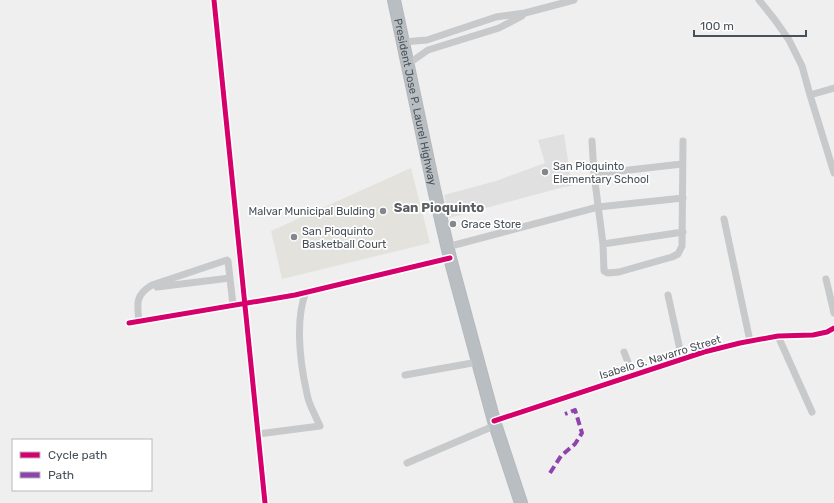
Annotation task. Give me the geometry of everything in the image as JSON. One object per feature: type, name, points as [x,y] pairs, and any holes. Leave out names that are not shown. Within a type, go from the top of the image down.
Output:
[{"type":"highway","name":"President Jose P. Laurel Highway","points":[[394,0],[449,253],[495,423],[521,503]]},
{"type":"street","points":[[214,0],[265,503]]},
{"type":"street","points":[[403,42],[428,40],[496,17],[525,14],[574,0]]},
{"type":"street","points":[[759,0],[789,40],[802,66],[834,173]]},
{"type":"street","points":[[408,64],[428,50],[500,28],[525,14]]},
{"type":"street","points":[[496,17],[500,28]]},
{"type":"street","points":[[810,95],[834,88]]},
{"type":"street","points":[[592,141],[594,174],[603,244],[604,271],[608,273],[619,272],[678,254],[682,246],[683,232],[683,141]]},
{"type":"street","points":[[594,174],[682,164]]},
{"type":"street","points":[[129,323],[245,304],[306,292],[449,253],[598,207],[683,198]]},
{"type":"street","points":[[724,219],[750,341]]},
{"type":"street","points":[[603,244],[683,232]]},
{"type":"street","points":[[138,321],[138,300],[147,288],[227,260],[233,306]]},
{"type":"street","points":[[147,288],[230,278]]},
{"type":"street","points":[[826,279],[834,313]]},
{"type":"street","points":[[258,434],[320,426],[310,404],[300,352],[301,305],[306,292]]},
{"type":"street","points":[[668,295],[682,359]]},
{"type":"street","name":"Isabelo G. Navarro Street","points":[[407,463],[495,423],[704,352],[778,336],[813,335],[827,332],[834,328]]},
{"type":"street","points":[[778,336],[812,412]]},
{"type":"street","points":[[624,352],[633,375]]},
{"type":"street","points":[[405,375],[478,362]]},
{"type":"shaded area","name":"San Pioquinto Elementary School","points":[[564,134],[572,186],[449,218],[444,195],[496,181],[545,163],[538,140]]},
{"type":"shaded area","points":[[411,168],[430,243],[282,279],[271,231]]},
{"type":"marked path","points":[[550,473],[561,456],[575,444],[582,433],[575,410],[565,414]]},
{"type":"cycle path","points":[[214,0],[265,503]]},
{"type":"cycle path","points":[[129,323],[295,295],[450,258]]},
{"type":"cycle path","points":[[494,421],[704,352],[778,336],[813,335],[827,332],[834,328]]},
{"type":"place","name":"San Pioquinto Elementary School","points":[[545,172]]},
{"type":"place","name":"Malvar Municipal Bulding","points":[[383,211]]},
{"type":"place","name":"Grace Store","points":[[453,224]]},
{"type":"place","name":"San Pioquinto Basketball Court","points":[[294,237]]},
{"type":"district","name":"San Pioquinto","points":[[439,207]]}]
